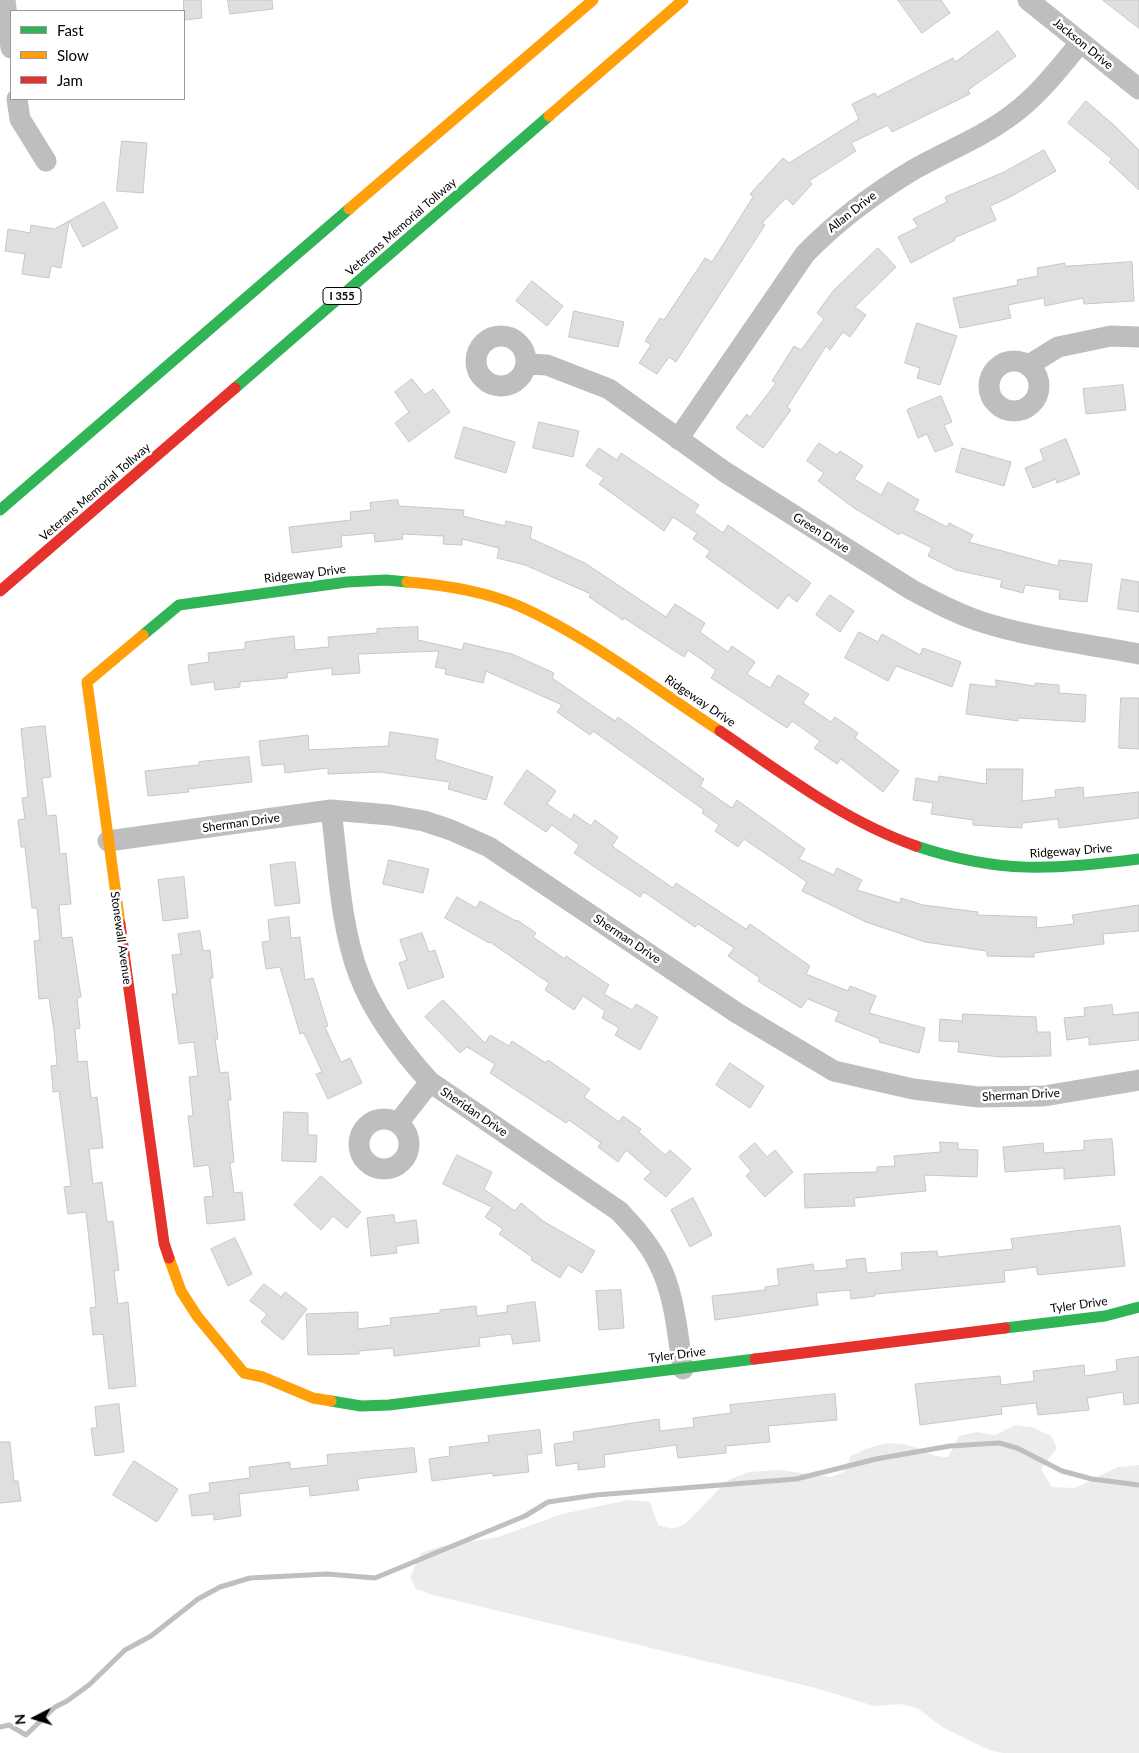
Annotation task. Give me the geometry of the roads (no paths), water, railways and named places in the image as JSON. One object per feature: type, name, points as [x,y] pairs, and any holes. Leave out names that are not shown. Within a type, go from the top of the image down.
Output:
[{"type":"main road","points":[[510,71],[580,0]]},
{"type":"main road","points":[[0,510],[593,0]]},
{"type":"main road","name":"Veterans Memorial Tollway","points":[[0,591],[683,0]]},
{"type":"main road","name":"Ridgeway Drive","points":[[240,597],[347,582],[386,580],[438,584],[493,597],[544,617],[568,631],[837,810],[889,838],[962,861],[1022,868],[1074,868],[1139,859]]},
{"type":"main road","name":"Stonewall Avenue","points":[[230,1355],[197,1316],[181,1292],[164,1244],[87,682],[179,605],[240,597]]},
{"type":"main road","name":"Tyler Drive","points":[[230,1355],[244,1372],[263,1377],[313,1398],[361,1406],[398,1404],[1105,1316],[1139,1307]]},
{"type":"street","points":[[5,0],[10,40]]},
{"type":"street","name":"Jackson Drive","points":[[1028,0],[1139,89]]},
{"type":"street","name":"Allan Drive","points":[[678,439],[805,254],[826,233],[854,209],[880,191],[1013,115],[1041,90],[1081,42]]},
{"type":"street","points":[[17,100],[20,119],[46,161]]},
{"type":"street","points":[[1029,365],[1058,347],[1111,336],[1139,337]]},
{"type":"street","name":"Green Drive","points":[[526,364],[547,365],[609,389],[678,439],[766,498],[912,590],[944,607],[1015,631],[1139,654]]},
{"type":"street","name":"Sherman Drive","points":[[108,841],[331,810],[390,815],[424,821],[451,830],[488,847],[737,1013],[834,1071],[913,1089],[978,1097],[1044,1096],[1139,1080]]},
{"type":"street","name":"Sheridan Drive","points":[[331,810],[348,935],[358,974],[379,1017],[413,1064],[430,1082],[619,1210],[642,1237],[657,1260],[669,1289],[682,1368]]},
{"type":"street","points":[[398,1122],[430,1082]]},
{"type":"waterway","points":[[0,1727],[9,1725],[26,1735],[55,1707],[89,1685],[125,1650],[151,1636],[198,1599],[220,1587],[250,1578],[327,1574],[375,1578],[525,1516],[548,1502],[596,1495],[796,1479],[876,1459],[950,1446],[999,1443],[1017,1448],[1062,1471],[1092,1479],[1139,1485]]}]
